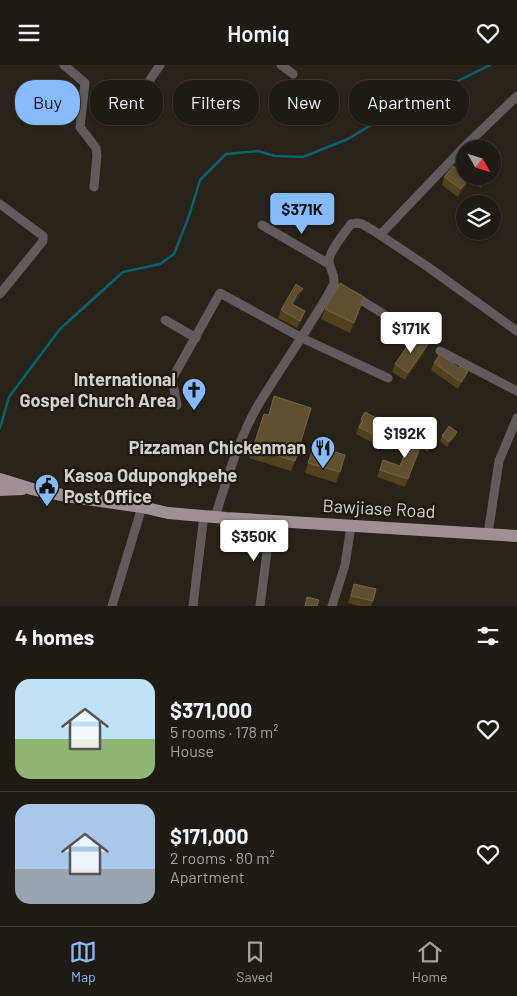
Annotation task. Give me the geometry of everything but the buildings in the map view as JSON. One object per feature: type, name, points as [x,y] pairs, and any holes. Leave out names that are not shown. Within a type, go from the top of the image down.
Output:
[{"type":"main road","name":"Bawjiase Road","points":[[0,479],[32,489],[168,513],[517,536]]},
{"type":"main road","name":"Bawjiase Road","points":[[0,490],[32,489]]},
{"type":"street","points":[[64,65],[84,83],[80,127],[96,148],[98,157],[94,187]]},
{"type":"street","points":[[150,80],[160,65]]},
{"type":"street","points":[[280,65],[293,74]]},
{"type":"street","points":[[380,235],[463,148],[517,96]]},
{"type":"street","points":[[0,204],[43,236],[43,241],[0,295]]},
{"type":"street","points":[[193,606],[210,516],[230,467],[253,415],[334,285],[335,276],[328,257],[351,224],[362,224],[380,235],[517,331]]},
{"type":"street","points":[[262,225],[329,264]]},
{"type":"street","points":[[334,285],[407,328]]},
{"type":"street","points":[[177,405],[172,379],[220,293],[302,338],[388,378]]},
{"type":"street","points":[[165,320],[196,338]]},
{"type":"street","points":[[440,351],[517,391]]},
{"type":"street","points":[[488,534],[499,461],[517,418]]},
{"type":"street","points":[[112,606],[142,507]]},
{"type":"street","points":[[260,606],[271,521]]},
{"type":"street","points":[[332,606],[345,565],[350,526]]},
{"type":"waterway","points":[[0,428],[9,397],[60,329],[123,272],[160,264],[174,254],[189,216],[200,180],[226,154],[258,151],[275,156],[303,157],[348,139],[406,104],[490,65]]},
{"type":"place","name":"International Gospel Church Area","points":[[194,411]]},
{"type":"place","name":"Pizzaman Chickenman","points":[[323,469]]},
{"type":"place","name":"Kasoa Odupongkpehe Post Office","points":[[47,507]]}]
